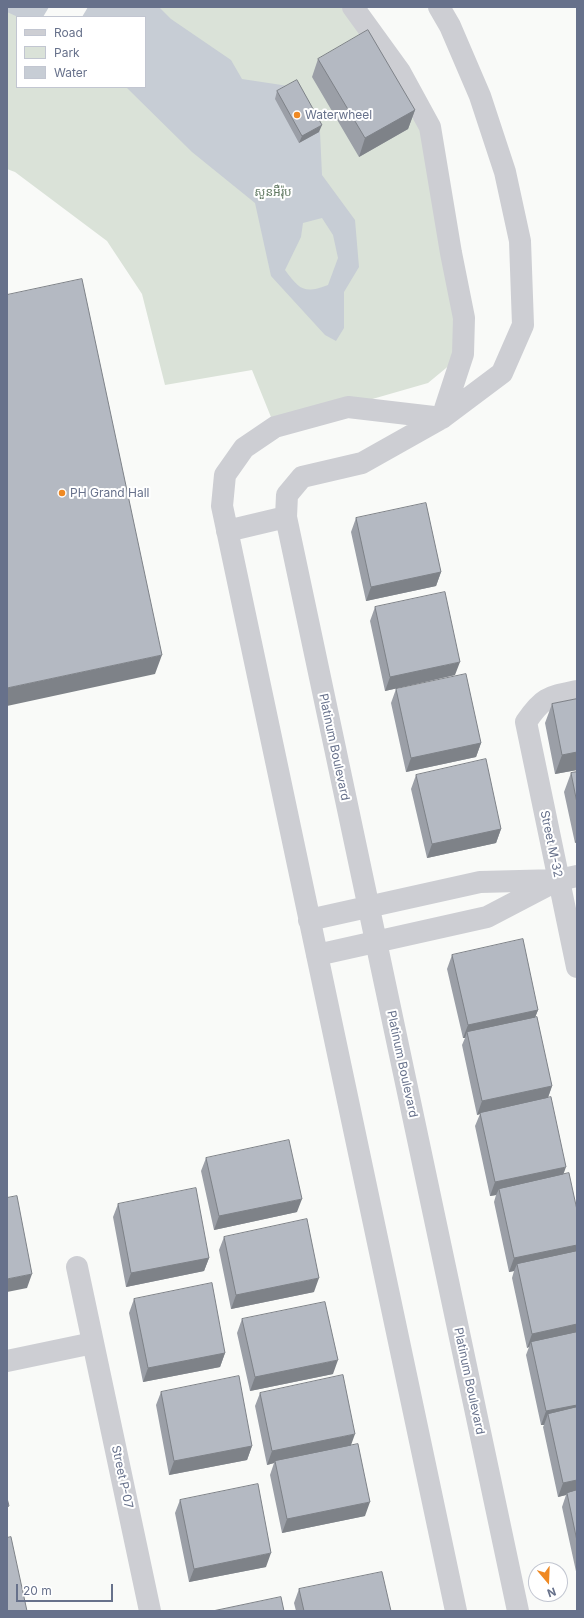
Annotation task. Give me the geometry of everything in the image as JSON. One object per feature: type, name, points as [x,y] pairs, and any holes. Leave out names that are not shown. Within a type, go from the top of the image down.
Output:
[{"type":"street","points":[[353,7],[400,72],[430,127],[451,253],[464,318],[463,354],[442,418],[348,407],[275,427],[244,448],[225,475],[222,506],[456,1611]]},
{"type":"street","name":"Platinum Boulevard","points":[[439,7],[450,26],[480,96],[505,172],[520,241],[523,325],[502,373],[442,418],[362,463],[302,478],[287,495],[286,517],[518,1611]]},
{"type":"street","points":[[227,531],[286,517]]},
{"type":"street","name":"Street M-32","points":[[577,691],[548,697],[536,706],[526,722],[568,878],[577,967]]},
{"type":"street","points":[[309,920],[480,882],[568,878]]},
{"type":"street","points":[[317,955],[487,917],[568,878]]},
{"type":"street","name":"Street P-07","points":[[77,1268],[150,1611]]},
{"type":"street","points":[[7,1361],[93,1343]]},
{"type":"green space","name":"សួនអឺរ៉ុប","points":[[7,7],[353,7],[430,127],[463,354],[428,383],[275,427],[252,370],[165,385],[142,294],[107,241],[15,172],[7,169]]},
{"type":"water","points":[[7,7],[159,7],[171,19],[231,60],[242,79],[295,87],[320,132],[322,175],[355,220],[359,267],[344,292],[344,328],[336,341],[325,335],[271,276],[255,203],[192,152],[127,88],[146,88],[146,16],[16,16],[7,12]],"holes":[[[322,218],[333,235],[338,258],[328,285],[320,288],[308,289],[299,286],[285,270],[301,237],[303,223]]]},
{"type":"pier","points":[[49,7],[88,7],[83,16],[44,16]]},
{"type":"building","points":[[368,30],[415,110],[365,138],[318,59]]},
{"type":"building","name":"Waterwheel","points":[[297,80],[322,125],[302,136],[277,91]]},
{"type":"building","name":"PH Grand Hall","points":[[82,279],[162,655],[7,688],[7,295]]},
{"type":"building","points":[[426,503],[441,572],[371,587],[356,518]]},
{"type":"building","points":[[445,592],[460,662],[390,677],[375,607]]},
{"type":"building","points":[[466,674],[481,743],[411,758],[396,689]]},
{"type":"building","points":[[577,699],[577,752],[562,755],[552,704]]},
{"type":"building","points":[[486,759],[501,829],[432,844],[416,775]]},
{"type":"building","points":[[577,772],[577,803],[571,773]]},
{"type":"building","points":[[523,939],[538,1010],[468,1025],[452,955]]},
{"type":"building","points":[[537,1017],[552,1086],[482,1101],[467,1032]]},
{"type":"building","points":[[551,1097],[566,1167],[495,1182],[480,1113]]},
{"type":"building","points":[[289,1140],[302,1199],[219,1216],[206,1158]]},
{"type":"building","points":[[569,1173],[577,1210],[577,1245],[514,1258],[499,1189]]},
{"type":"building","points":[[196,1188],[209,1258],[131,1273],[118,1204]]},
{"type":"building","points":[[17,1196],[32,1274],[7,1279],[7,1198]]},
{"type":"building","points":[[307,1219],[319,1278],[236,1295],[224,1237]]},
{"type":"building","points":[[577,1251],[577,1324],[532,1334],[517,1264]]},
{"type":"building","points":[[212,1283],[225,1353],[148,1368],[134,1299]]},
{"type":"building","points":[[325,1302],[338,1360],[255,1377],[242,1319]]},
{"type":"building","points":[[577,1332],[577,1405],[546,1411],[531,1342]]},
{"type":"building","points":[[343,1375],[355,1434],[272,1451],[260,1393]]},
{"type":"building","points":[[239,1376],[252,1446],[174,1461],[161,1392]]},
{"type":"building","points":[[577,1407],[577,1480],[563,1483],[548,1414]]},
{"type":"building","points":[[358,1444],[370,1502],[287,1519],[275,1461]]},
{"type":"building","points":[[258,1484],[271,1553],[194,1569],[180,1500]]},
{"type":"building","points":[[577,1490],[577,1541],[567,1493]]},
{"type":"building","points":[[11,1537],[27,1611],[7,1611],[7,1538]]},
{"type":"building","points":[[382,1572],[391,1611],[304,1611],[299,1589]]},
{"type":"building","points":[[281,1597],[284,1611],[213,1611]]},
{"type":"place","name":"Waterwheel","points":[[297,115]]},
{"type":"place","name":"PH Grand Hall","points":[[62,493]]}]
